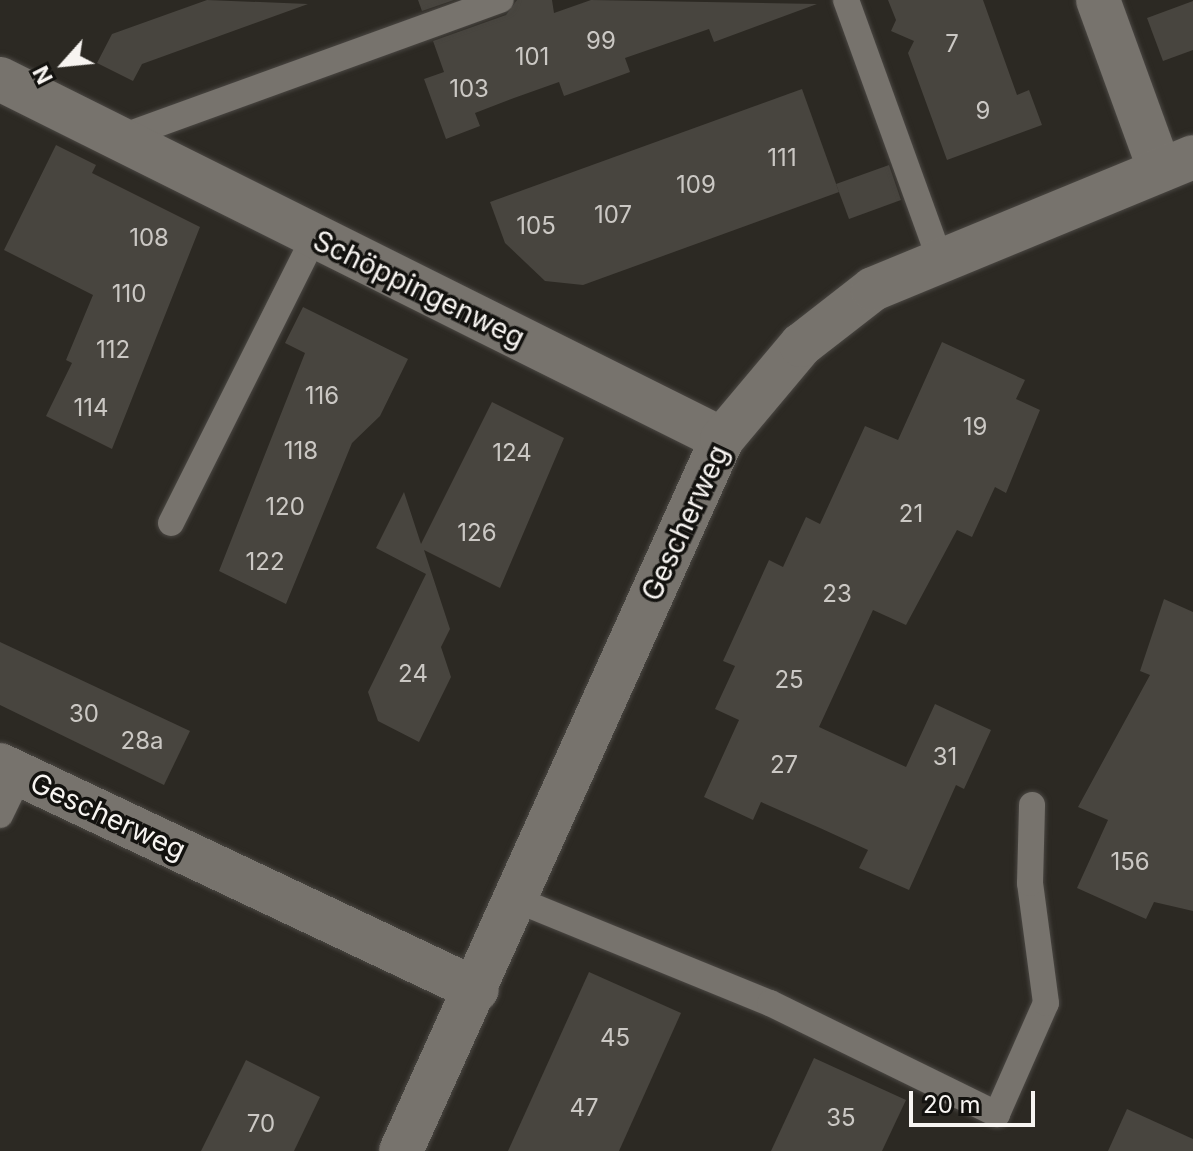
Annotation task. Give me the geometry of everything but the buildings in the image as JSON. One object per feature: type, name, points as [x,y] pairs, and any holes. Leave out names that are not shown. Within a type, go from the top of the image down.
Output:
[{"type":"street","points":[[1098,0],[1176,163]]},
{"type":"street","name":"Schöppingenweg","points":[[0,79],[722,439]]},
{"type":"street","name":"Gescherweg","points":[[401,1151],[477,990],[722,439],[826,321],[939,257],[1176,163]]},
{"type":"street","name":"Gescherweg","points":[[10,770],[477,990]]},
{"type":"lane","points":[[116,139],[501,0]]},
{"type":"lane","points":[[846,0],[939,257]]},
{"type":"lane","points":[[171,523],[314,238]]},
{"type":"lane","points":[[0,815],[10,770]]},
{"type":"lane","points":[[517,900],[770,1003],[997,1114],[1046,1003],[1030,883],[1032,805]]}]
